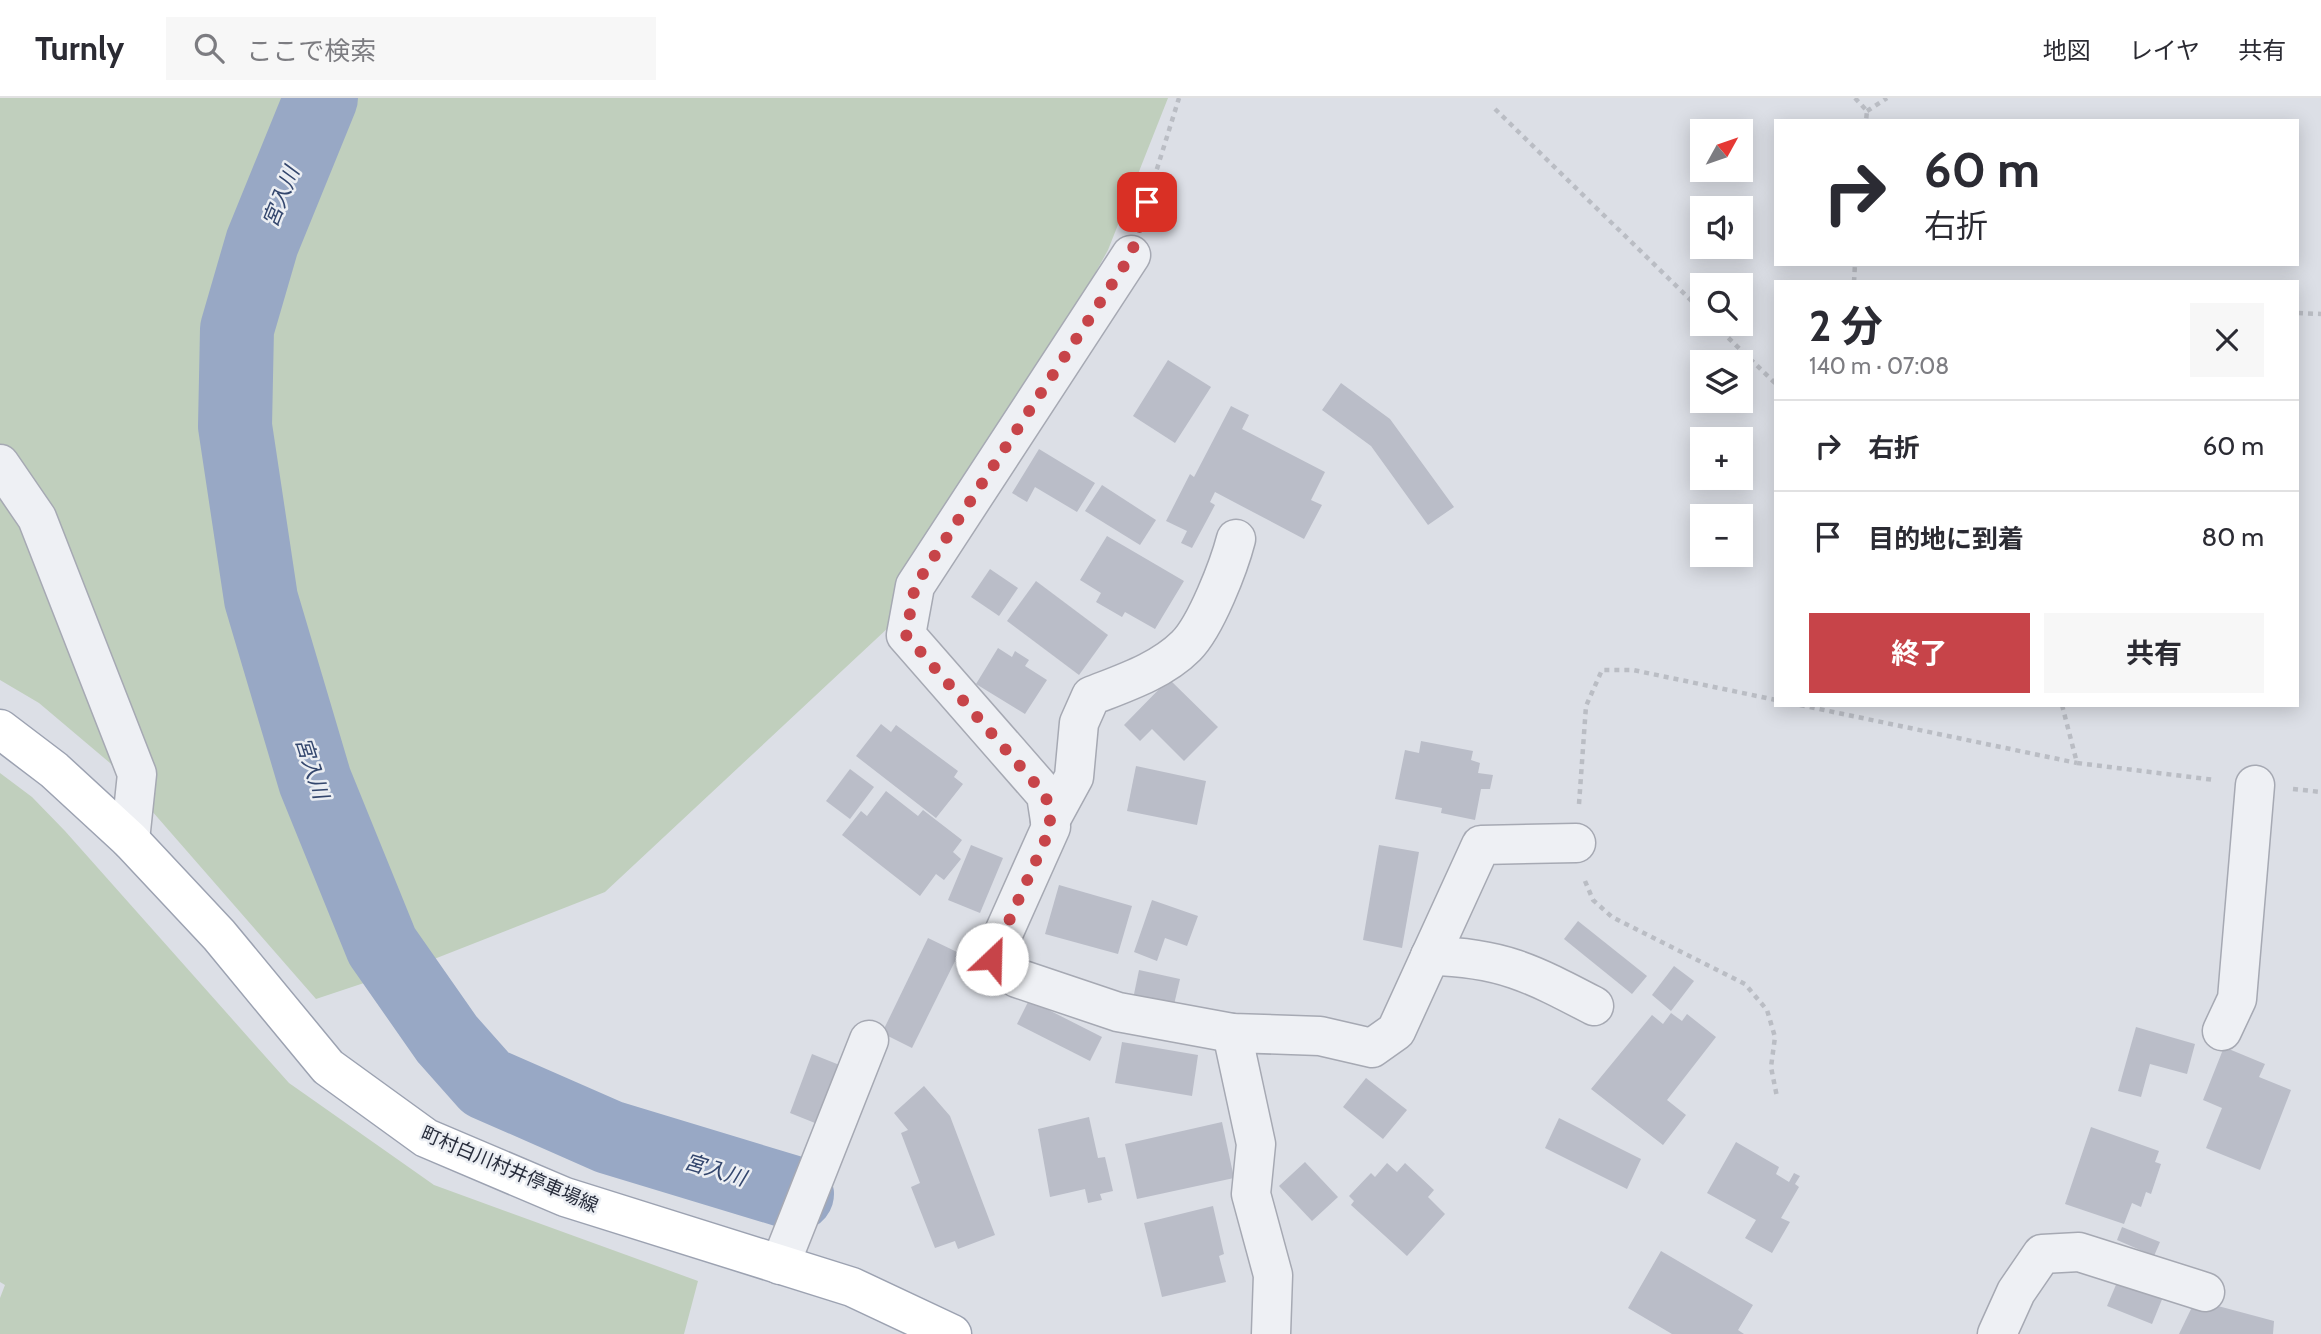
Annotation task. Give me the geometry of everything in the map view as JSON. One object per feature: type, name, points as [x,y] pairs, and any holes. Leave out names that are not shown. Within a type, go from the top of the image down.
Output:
[{"type":"main road","name":"町村白川村井停車場線","points":[[0,729],[54,770],[130,840],[219,936],[328,1067],[426,1138],[565,1197],[852,1287],[952,1334]]},
{"type":"street","points":[[1131,255],[915,586],[906,635],[1046,796],[1051,827],[992,959],[1017,978],[1118,1012],[1232,1033],[1320,1036],[1372,1048],[1396,1031],[1481,845],[1576,844]]},
{"type":"street","points":[[0,464],[37,518],[137,774],[130,840]]},
{"type":"street","points":[[1051,821],[1074,777],[1079,723],[1091,696],[1148,673],[1187,645],[1227,575],[1236,539]]},
{"type":"street","points":[[2222,1031],[2236,999],[2255,785]]},
{"type":"street","points":[[1430,956],[1472,957],[1529,972],[1594,1006]]},
{"type":"street","points":[[1232,1033],[1256,1144],[1251,1194],[1273,1275],[1271,1334]]},
{"type":"street","points":[[780,1265],[869,1040]]},
{"type":"street","points":[[1997,1334],[2016,1292],[2042,1254],[2080,1252],[2205,1292]]},
{"type":"path","points":[[1131,255],[1180,98]]},
{"type":"path","points":[[1855,98],[1867,111],[1866,119]]},
{"type":"path","points":[[1867,111],[1887,98]]},
{"type":"path","points":[[1495,109],[1690,299]]},
{"type":"path","points":[[2299,313],[2321,314]]},
{"type":"path","points":[[1726,336],[1774,382]]},
{"type":"path","points":[[1774,700],[1633,670],[1602,670],[1586,706],[1576,844],[1580,870],[1593,900],[1612,917],[1745,984],[1767,1010],[1775,1037],[1771,1067],[1777,1097]]},
{"type":"path","points":[[1810,707],[2077,763],[2321,792]]},
{"type":"path","points":[[2063,707],[2077,763]]},
{"type":"green space","points":[[0,98],[1168,98],[1108,250],[1036,380],[896,580],[889,627],[605,892],[424,963],[316,999],[110,763],[39,703],[0,680]]},
{"type":"green space","points":[[0,773],[32,797],[65,831],[289,1083],[434,1185],[698,1281],[684,1334],[0,1334],[0,1298],[5,1285],[0,1282]]},
{"type":"building","points":[[1168,360],[1211,387],[1175,443],[1133,416]]},
{"type":"building","points":[[1341,383],[1390,419],[1454,507],[1428,525],[1371,446],[1322,410]]},
{"type":"building","points":[[1231,406],[1249,415],[1242,429],[1325,472],[1311,500],[1322,505],[1304,539],[1215,492],[1210,502],[1215,505],[1192,548],[1181,543],[1187,531],[1166,521],[1190,474],[1194,477]]},
{"type":"building","points":[[1039,449],[1095,483],[1077,512],[1035,487],[1027,502],[1012,493]]},
{"type":"building","points":[[1102,485],[1156,520],[1140,545],[1085,511]]},
{"type":"building","points":[[1107,536],[1184,581],[1155,629],[1125,612],[1122,617],[1096,602],[1101,593],[1080,580]]},
{"type":"building","points":[[990,569],[1018,588],[999,616],[971,597]]},
{"type":"building","points":[[1036,581],[1108,635],[1079,675],[1007,621]]},
{"type":"building","points":[[998,648],[1012,657],[1015,651],[1029,660],[1025,666],[1047,680],[1025,714],[976,684]]},
{"type":"building","points":[[1169,679],[1218,727],[1184,761],[1152,729],[1140,741],[1124,725]]},
{"type":"building","points":[[881,724],[891,732],[896,725],[958,771],[954,777],[963,784],[936,818],[856,756]]},
{"type":"building","points":[[1421,741],[1473,751],[1471,760],[1480,763],[1478,773],[1493,775],[1490,789],[1481,789],[1475,820],[1441,813],[1442,808],[1395,799],[1405,750],[1419,753]]},
{"type":"building","points":[[1136,766],[1206,781],[1197,825],[1127,811]]},
{"type":"building","points":[[850,769],[874,787],[850,819],[826,801]]},
{"type":"building","points":[[886,791],[918,816],[923,810],[962,840],[953,852],[961,859],[944,880],[936,874],[920,896],[842,835],[861,811],[867,816]]},
{"type":"building","points":[[971,845],[1003,858],[980,913],[948,900]]},
{"type":"building","points":[[1379,845],[1419,852],[1402,948],[1363,940]]},
{"type":"building","points":[[1059,885],[1132,906],[1118,954],[1045,934]]},
{"type":"building","points":[[1152,900],[1198,916],[1187,946],[1165,938],[1157,961],[1134,952]]},
{"type":"building","points":[[1578,921],[1647,976],[1632,994],[1564,939]]},
{"type":"building","points":[[928,938],[959,953],[912,1048],[882,1033]]},
{"type":"building","points":[[1674,966],[1694,981],[1671,1011],[1652,995]]},
{"type":"building","points":[[1139,970],[1180,979],[1173,1009],[1133,999]]},
{"type":"building","points":[[1029,1000],[1102,1037],[1090,1061],[1017,1024]]},
{"type":"building","points":[[1671,1013],[1682,1021],[1687,1014],[1716,1037],[1667,1100],[1686,1115],[1663,1145],[1591,1089],[1652,1015],[1663,1024]]},
{"type":"building","points":[[2136,1027],[2195,1044],[2187,1074],[2150,1064],[2141,1097],[2118,1091]]},
{"type":"building","points":[[1122,1042],[1198,1055],[1192,1096],[1115,1083]]},
{"type":"building","points":[[2224,1047],[2265,1064],[2259,1077],[2291,1090],[2260,1170],[2206,1148],[2222,1108],[2203,1100]]},
{"type":"building","points":[[812,1054],[842,1066],[820,1125],[790,1113]]},
{"type":"building","points":[[1366,1078],[1407,1110],[1383,1139],[1343,1107]]},
{"type":"building","points":[[924,1086],[950,1116],[995,1235],[958,1249],[955,1241],[935,1248],[911,1187],[920,1183],[901,1133],[908,1130],[894,1113]]},
{"type":"building","points":[[1089,1117],[1098,1158],[1105,1157],[1113,1191],[1100,1194],[1102,1200],[1088,1203],[1085,1189],[1050,1197],[1038,1129]]},
{"type":"building","points":[[1559,1118],[1641,1159],[1627,1189],[1545,1148]]},
{"type":"building","points":[[1222,1122],[1234,1178],[1137,1199],[1125,1144]]},
{"type":"building","points":[[2091,1127],[2159,1151],[2155,1162],[2161,1164],[2151,1194],[2146,1192],[2141,1207],[2132,1203],[2124,1224],[2065,1204]]},
{"type":"building","points":[[1736,1142],[1779,1167],[1776,1174],[1789,1182],[1794,1173],[1800,1176],[1795,1184],[1799,1187],[1781,1218],[1790,1222],[1772,1253],[1745,1238],[1756,1220],[1707,1193]]},
{"type":"building","points":[[1305,1162],[1338,1197],[1312,1221],[1279,1186]]},
{"type":"building","points":[[1387,1163],[1397,1172],[1405,1163],[1434,1190],[1428,1197],[1445,1214],[1407,1256],[1351,1205],[1354,1201],[1349,1196],[1371,1173],[1375,1177]]},
{"type":"building","points":[[1213,1206],[1224,1254],[1219,1256],[1226,1282],[1162,1297],[1144,1223]]},
{"type":"building","points":[[2122,1227],[2160,1242],[2154,1256],[2117,1240]]},
{"type":"building","points":[[1661,1251],[1753,1305],[1738,1330],[1744,1334],[1672,1334],[1628,1308]]},
{"type":"building","points":[[2118,1280],[2163,1297],[2152,1324],[2107,1306]]},
{"type":"building","points":[[2203,1302],[2274,1321],[2273,1334],[2179,1334],[2193,1305]]},
{"type":"waterway","name":"宮入川","points":[[321,98],[262,243],[237,329],[235,426],[261,599],[315,781],[382,946],[447,1039],[486,1083],[609,1137],[797,1194]]},
{"type":"route","points":[[992,959],[1051,827],[1046,796],[906,635],[915,586],[1131,255],[1147,202]]}]
